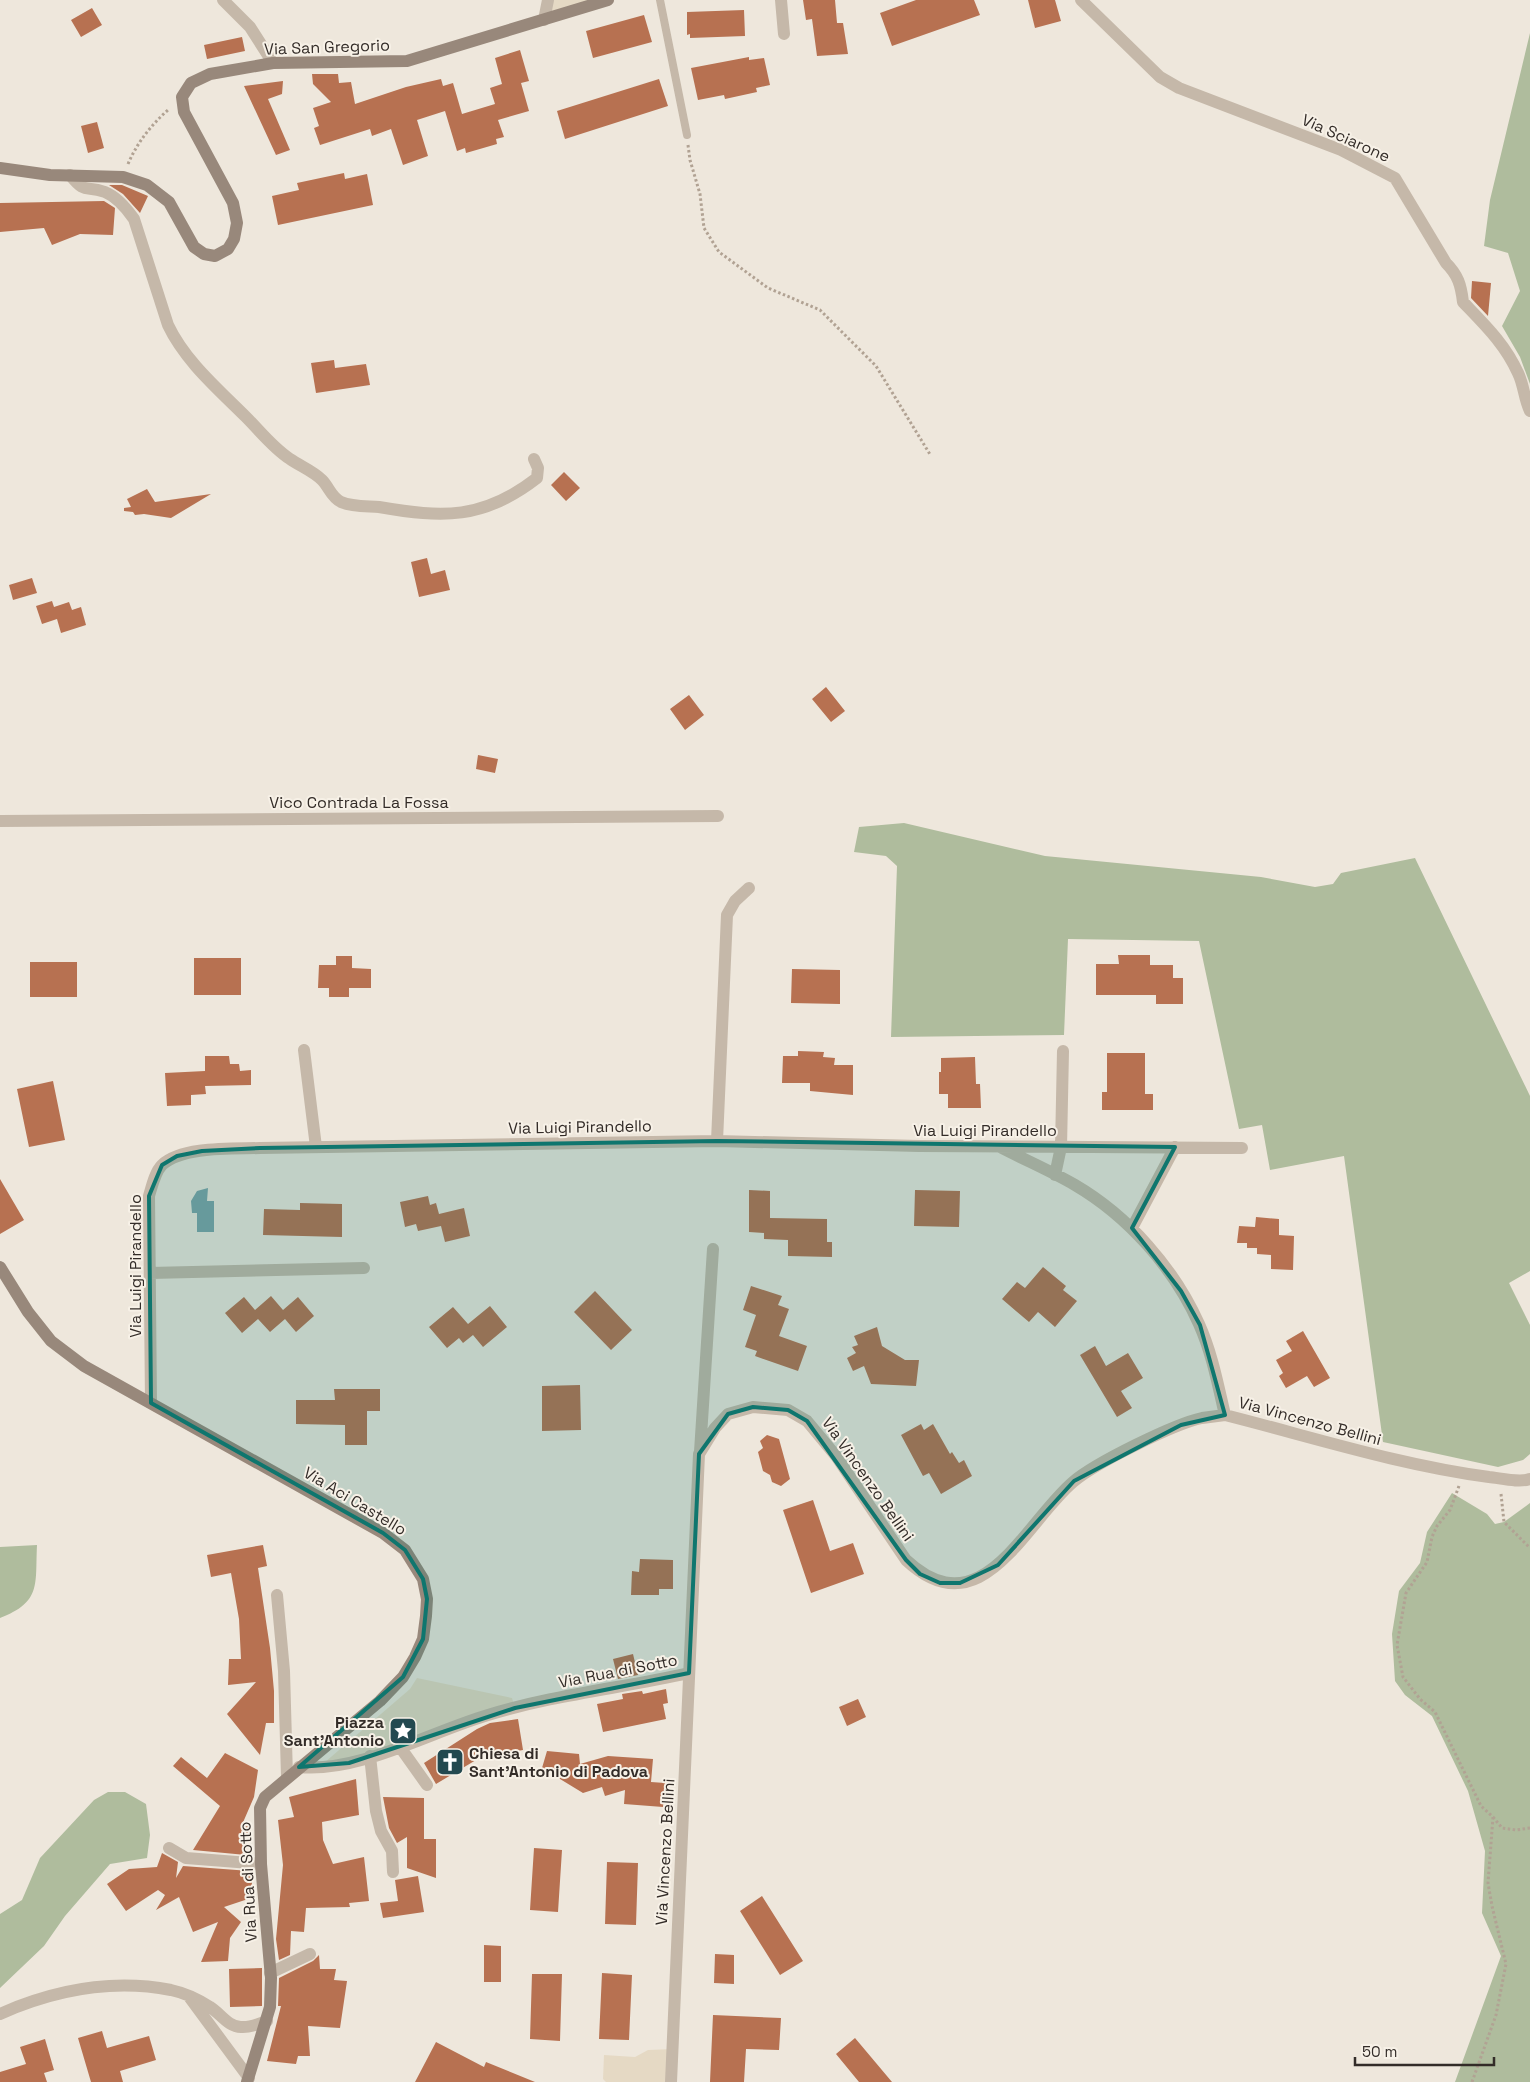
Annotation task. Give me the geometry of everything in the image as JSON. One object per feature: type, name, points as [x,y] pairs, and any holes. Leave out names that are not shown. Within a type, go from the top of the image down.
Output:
[{"type":"street","points":[[223,0],[250,27],[273,63]]},
{"type":"street","points":[[544,20],[548,0]]},
{"type":"street","name":"Via San Gregorio","points":[[182,97],[191,83],[210,74],[273,63],[407,61],[608,0]]},
{"type":"street","points":[[781,0],[784,34]]},
{"type":"street","name":"Via Sciarone","points":[[1081,0],[1160,77],[1179,88],[1341,150],[1395,178],[1446,262],[1457,275],[1462,288],[1463,302],[1494,333],[1510,356],[1520,376],[1530,411]]},
{"type":"street","points":[[0,168],[70,175],[123,177],[147,185],[168,202],[194,247],[204,254],[215,256],[228,249],[234,239],[237,223],[233,203],[190,126],[184,112],[182,97]]},
{"type":"street","points":[[70,175],[80,188],[104,192],[124,205],[134,219],[142,247],[176,341],[211,383],[275,446],[289,459],[322,480],[332,495],[342,503],[402,512],[432,514],[470,510],[497,504],[536,478],[538,468],[534,459]]},
{"type":"street","name":"Vico Contrada La Fossa","points":[[0,821],[718,816]]},
{"type":"street","points":[[717,1141],[727,915],[735,902],[749,888]]},
{"type":"street","points":[[304,1050],[316,1147]]},
{"type":"street","points":[[1055,1175],[1061,1147],[1063,1051]]},
{"type":"street","name":"Via Luigi Pirandello","points":[[151,1403],[149,1196],[154,1179],[162,1165],[177,1156],[202,1151],[316,1147],[717,1141],[1242,1148]]},
{"type":"street","points":[[998,1146],[1076,1186],[1132,1228],[1145,1242],[1181,1291],[1200,1325],[1225,1415]]},
{"type":"street","points":[[1132,1228],[1175,1147]]},
{"type":"street","points":[[699,1454],[713,1249]]},
{"type":"street","name":"Via Aci Castello","points":[[0,1268],[28,1312],[51,1341],[84,1366],[383,1533],[405,1550],[423,1579],[427,1599],[423,1638],[404,1677],[380,1701],[299,1767]]},
{"type":"street","points":[[150,1273],[364,1268]]},
{"type":"street","name":"Via Vincenzo Bellini","points":[[671,2082],[699,1454],[715,1428],[728,1414],[753,1407],[788,1410],[807,1421],[836,1456],[906,1560],[920,1574],[940,1583],[960,1584],[982,1575],[998,1565],[1046,1510],[1081,1476],[1104,1462],[1181,1424],[1202,1418],[1225,1415],[1401,1461],[1462,1473],[1500,1478],[1530,1479]]},
{"type":"street","points":[[277,1595],[284,1671],[287,1777]]},
{"type":"street","name":"Via Rua di Sotto","points":[[248,2080],[270,2007],[270,1973],[261,1864],[260,1808],[265,1797],[299,1767],[317,1769],[349,1763],[515,1708],[689,1673]]},
{"type":"street","points":[[400,1747],[426,1784]]},
{"type":"street","points":[[370,1756],[376,1811],[381,1831],[392,1851],[393,1872]]},
{"type":"street","points":[[169,1848],[186,1858],[261,1864]]},
{"type":"street","points":[[270,1973],[310,1954]]},
{"type":"street","points":[[0,2014],[30,2000],[62,1992],[108,1985],[172,1990],[211,2007],[231,2024],[239,2028],[267,2021]]},
{"type":"street","points":[[189,1996],[248,2080]]},
{"type":"lane","points":[[660,0],[687,134]]},
{"type":"path","points":[[123,177],[132,153],[152,124],[182,97]]},
{"type":"path","points":[[687,134],[690,160],[700,194],[704,228],[718,252],[768,288],[820,310],[876,366],[931,456]]},
{"type":"path","points":[[1462,1473],[1450,1510],[1437,1526],[1432,1537],[1427,1562],[1406,1592],[1398,1645],[1403,1677],[1420,1699],[1435,1712],[1481,1806],[1502,1828],[1516,1830],[1530,1828]]},
{"type":"path","points":[[1500,1478],[1504,1522],[1530,1548]]},
{"type":"path","points":[[1472,2082],[1496,2015],[1506,1964],[1488,1883],[1493,1817]]},
{"type":"highlighted area","points":[[717,1141],[1175,1147],[1132,1228],[1181,1291],[1200,1325],[1225,1415],[1181,1425],[1074,1481],[998,1565],[960,1583],[940,1583],[920,1574],[906,1560],[807,1421],[788,1410],[753,1407],[728,1414],[699,1454],[689,1673],[515,1708],[349,1763],[299,1767],[403,1677],[423,1639],[427,1599],[423,1579],[405,1550],[383,1533],[151,1403],[149,1196],[162,1165],[177,1156],[202,1151],[260,1148]]},
{"type":"green space","points":[[1530,33],[1530,384],[1520,357],[1502,326],[1520,291],[1508,253],[1484,246],[1490,200]]},
{"type":"green space","points":[[904,823],[1045,856],[1261,877],[1315,887],[1333,884],[1341,873],[1415,858],[1530,1096],[1530,1271],[1509,1283],[1530,1325],[1530,1454],[1523,1460],[1498,1467],[1383,1442],[1344,1156],[1270,1170],[1262,1125],[1239,1129],[1199,941],[1068,939],[1064,1035],[891,1037],[897,866],[886,856],[854,852],[859,827]]},
{"type":"green space","points":[[1452,1493],[1487,1514],[1495,1524],[1504,1522],[1530,1503],[1530,2082],[1455,2082],[1501,1956],[1482,1913],[1485,1851],[1468,1791],[1432,1716],[1405,1695],[1395,1681],[1392,1634],[1399,1591],[1420,1563],[1427,1532]]},
{"type":"green space","points":[[37,1545],[34,1590],[30,1598],[14,1612],[0,1618],[0,1547]]},
{"type":"green space","points":[[108,1792],[125,1792],[146,1804],[150,1835],[147,1858],[110,1864],[65,1916],[44,1946],[0,1988],[0,1914],[22,1900],[40,1858],[94,1800]]},
{"type":"shaded area","points":[[548,0],[608,0],[544,20]]},
{"type":"shaded area","name":"Piazza Sant'Antonio","points":[[417,1678],[512,1698],[515,1708],[317,1769],[410,1689]]},
{"type":"shaded area","points":[[673,2049],[671,2082],[606,2082],[603,2079],[604,2055],[635,2057],[648,2050]]},
{"type":"water","points":[[208,1188],[207,1201],[214,1201],[214,1232],[197,1232],[197,1213],[192,1213],[191,1201],[197,1191]]},
{"type":"building","points":[[803,0],[835,0],[837,23],[843,23],[848,54],[817,56],[812,19],[806,20]]},
{"type":"building","points":[[916,0],[974,0],[980,15],[892,46],[880,13]]},
{"type":"building","points":[[1028,0],[1055,0],[1061,21],[1035,28]]},
{"type":"building","points":[[92,8],[102,25],[81,37],[71,20]]},
{"type":"building","points":[[744,10],[745,36],[690,38],[690,34],[687,35],[687,12]]},
{"type":"building","points":[[644,15],[652,42],[593,58],[586,31]]},
{"type":"building","points":[[242,37],[245,51],[207,59],[204,45]]},
{"type":"building","points":[[520,50],[529,81],[521,83],[529,111],[498,120],[504,137],[496,139],[497,144],[466,153],[465,148],[457,151],[445,111],[417,120],[428,156],[403,165],[391,129],[372,136],[370,129],[320,145],[314,128],[319,126],[313,108],[331,102],[313,84],[312,74],[338,74],[339,83],[351,82],[355,104],[406,87],[441,79],[443,86],[453,83],[462,114],[495,104],[490,88],[502,84],[495,58]]},
{"type":"building","points":[[749,57],[749,60],[764,58],[770,85],[756,88],[757,92],[725,99],[724,95],[698,100],[691,68]]},
{"type":"building","points":[[659,79],[668,106],[565,139],[557,111]]},
{"type":"building","points":[[283,81],[282,94],[268,99],[290,150],[276,155],[244,86]]},
{"type":"building","points":[[97,122],[104,148],[88,153],[81,126]]},
{"type":"building","points":[[344,173],[345,179],[367,174],[373,205],[278,225],[272,196],[299,190],[297,183]]},
{"type":"building","points":[[109,185],[122,185],[148,196],[140,213],[123,194]]},
{"type":"building","points":[[104,201],[115,208],[113,235],[80,234],[52,245],[44,228],[0,232],[0,203]]},
{"type":"building","points":[[1472,281],[1491,283],[1488,316],[1471,298]]},
{"type":"building","points":[[334,360],[335,368],[366,364],[370,385],[316,393],[311,363]]},
{"type":"building","points":[[564,472],[580,488],[566,501],[551,485]]},
{"type":"building","points":[[147,489],[155,502],[211,494],[171,518],[144,514],[135,515],[133,512],[124,511],[124,508],[131,507],[127,499]]},
{"type":"building","points":[[427,558],[431,574],[445,570],[450,590],[419,597],[411,562]]},
{"type":"building","points":[[32,578],[37,593],[13,600],[9,585]]},
{"type":"building","points":[[52,601],[54,607],[69,602],[72,610],[81,607],[86,625],[61,633],[57,619],[42,624],[36,606]]},
{"type":"building","points":[[826,687],[845,711],[831,722],[812,699]]},
{"type":"building","points":[[689,695],[704,715],[685,730],[670,709]]},
{"type":"building","points":[[478,755],[498,759],[495,773],[476,769]]},
{"type":"building","points":[[1118,955],[1150,955],[1150,965],[1173,965],[1173,978],[1183,978],[1183,1004],[1156,1004],[1156,995],[1096,995],[1096,964],[1119,964]]},
{"type":"building","points":[[336,956],[352,956],[352,968],[371,969],[371,988],[349,988],[349,997],[329,997],[329,988],[318,988],[319,965],[336,965]]},
{"type":"building","points":[[194,958],[241,958],[241,995],[194,995]]},
{"type":"building","points":[[30,962],[77,962],[77,997],[30,997]]},
{"type":"building","points":[[792,969],[840,970],[840,1004],[791,1003]]},
{"type":"building","points":[[798,1051],[824,1052],[823,1057],[835,1058],[834,1065],[853,1065],[853,1095],[810,1091],[810,1083],[782,1083],[783,1056],[798,1056]]},
{"type":"building","points":[[1107,1053],[1145,1053],[1145,1094],[1153,1094],[1153,1110],[1102,1110],[1102,1092],[1107,1092]]},
{"type":"building","points":[[205,1056],[229,1056],[230,1064],[239,1064],[240,1071],[251,1070],[251,1085],[205,1086],[206,1094],[191,1095],[191,1105],[167,1106],[165,1073],[205,1071]]},
{"type":"building","points":[[975,1057],[976,1084],[980,1084],[981,1108],[948,1108],[948,1094],[939,1094],[941,1058]]},
{"type":"building","points":[[53,1081],[65,1140],[29,1147],[17,1089]]},
{"type":"building","points":[[0,1179],[24,1220],[0,1234]]},
{"type":"building","points":[[749,1190],[770,1191],[770,1218],[827,1219],[827,1242],[832,1242],[832,1257],[788,1256],[788,1240],[764,1239],[764,1233],[749,1232]]},
{"type":"building","points":[[915,1190],[960,1191],[959,1227],[914,1226]]},
{"type":"building","points":[[428,1196],[430,1205],[436,1203],[439,1214],[464,1208],[470,1236],[445,1242],[441,1226],[418,1231],[416,1224],[405,1227],[400,1202]]},
{"type":"building","points":[[300,1203],[342,1204],[342,1237],[263,1235],[264,1209],[300,1210]]},
{"type":"building","points":[[1256,1217],[1279,1219],[1279,1235],[1294,1236],[1293,1270],[1271,1269],[1271,1255],[1257,1254],[1257,1248],[1247,1248],[1247,1243],[1237,1243],[1239,1226],[1255,1227]]},
{"type":"building","points":[[1043,1267],[1066,1286],[1063,1290],[1077,1301],[1055,1327],[1038,1312],[1029,1322],[1002,1299],[1017,1282],[1025,1288]]},
{"type":"building","points":[[751,1286],[782,1296],[778,1305],[789,1309],[779,1336],[807,1346],[798,1371],[755,1356],[757,1351],[745,1347],[756,1315],[743,1310]]},
{"type":"building","points":[[595,1291],[632,1330],[611,1350],[574,1312]]},
{"type":"building","points":[[271,1296],[283,1310],[298,1297],[314,1316],[296,1332],[285,1319],[270,1332],[258,1319],[242,1333],[225,1313],[244,1297],[255,1310]]},
{"type":"building","points":[[490,1306],[507,1327],[483,1347],[473,1335],[463,1343],[459,1338],[447,1348],[429,1327],[453,1307],[468,1324]]},
{"type":"building","points":[[877,1327],[882,1346],[905,1360],[919,1360],[916,1386],[871,1384],[864,1366],[853,1371],[847,1358],[856,1353],[852,1347],[858,1345],[854,1336]]},
{"type":"building","points":[[1303,1331],[1330,1378],[1314,1387],[1307,1376],[1286,1388],[1279,1376],[1283,1373],[1276,1360],[1292,1351],[1286,1341]]},
{"type":"building","points":[[1095,1346],[1106,1366],[1128,1353],[1143,1378],[1121,1391],[1132,1408],[1117,1417],[1080,1355]]},
{"type":"building","points":[[580,1385],[581,1430],[542,1431],[542,1386]]},
{"type":"building","points":[[334,1389],[380,1389],[380,1411],[367,1411],[367,1445],[345,1445],[345,1425],[296,1424],[296,1400],[335,1400]]},
{"type":"building","points":[[921,1424],[924,1430],[933,1424],[950,1454],[952,1452],[959,1463],[964,1460],[972,1476],[941,1494],[929,1473],[923,1476],[901,1435]]},
{"type":"building","points":[[767,1435],[779,1439],[790,1479],[781,1486],[772,1482],[770,1475],[763,1471],[758,1452],[763,1448],[760,1441]]},
{"type":"building","points":[[813,1500],[830,1551],[853,1543],[864,1574],[811,1593],[783,1510]]},
{"type":"building","points":[[263,1545],[267,1566],[258,1568],[270,1648],[274,1691],[274,1723],[266,1723],[260,1755],[227,1714],[256,1682],[228,1685],[229,1659],[241,1659],[239,1619],[231,1573],[211,1577],[207,1555]]},
{"type":"building","points":[[640,1559],[673,1560],[673,1589],[659,1589],[659,1595],[631,1595],[632,1571],[639,1572]]},
{"type":"building","points":[[633,1654],[638,1675],[618,1679],[613,1659]]},
{"type":"building","points":[[666,1689],[668,1703],[663,1704],[666,1719],[603,1732],[597,1704],[623,1699],[622,1694],[642,1691],[643,1694]]},
{"type":"building","points":[[858,1699],[866,1717],[847,1726],[839,1707]]},
{"type":"building","points":[[518,1719],[523,1750],[476,1760],[436,1784],[424,1763],[477,1729],[490,1723]]},
{"type":"building","points":[[547,1751],[579,1754],[580,1764],[608,1756],[653,1759],[651,1782],[665,1783],[663,1807],[624,1804],[625,1790],[605,1796],[602,1787],[583,1793],[542,1768]]},
{"type":"building","points":[[225,1753],[258,1770],[254,1797],[241,1827],[249,1826],[246,1855],[193,1850],[220,1806],[173,1766],[181,1757],[207,1778]]},
{"type":"building","points":[[356,1779],[359,1815],[322,1822],[323,1840],[333,1864],[364,1857],[369,1901],[349,1903],[350,1907],[306,1908],[304,1932],[291,1931],[290,1955],[279,1960],[276,1939],[283,1865],[278,1820],[294,1817],[289,1797]]},
{"type":"building","points":[[383,1797],[424,1798],[424,1839],[436,1839],[436,1878],[407,1868],[407,1837],[397,1843],[389,1828]]},
{"type":"building","points":[[534,1848],[562,1850],[558,1912],[530,1910]]},
{"type":"building","points":[[162,1853],[178,1862],[176,1878],[183,1866],[250,1871],[254,1897],[224,1907],[241,1922],[230,1938],[228,1961],[201,1962],[218,1922],[193,1932],[179,1897],[156,1910],[165,1895],[158,1890],[126,1911],[107,1884],[129,1869],[157,1867]]},
{"type":"building","points":[[607,1862],[638,1863],[636,1925],[605,1924]]},
{"type":"building","points":[[418,1876],[424,1912],[383,1918],[380,1903],[398,1901],[395,1880]]},
{"type":"building","points":[[762,1896],[803,1961],[780,1975],[740,1911]]},
{"type":"building","points":[[484,1945],[501,1946],[501,1982],[484,1982]]},
{"type":"building","points":[[715,1954],[734,1955],[734,1984],[714,1983]]},
{"type":"building","points":[[319,1955],[320,1969],[336,1969],[334,1980],[347,1981],[340,2028],[308,2026],[310,2056],[298,2056],[296,2064],[267,2061],[281,2006],[278,2006],[279,1978],[313,1961]]},
{"type":"building","points":[[262,1968],[262,2006],[230,2007],[229,1969]]},
{"type":"building","points":[[602,1973],[632,1975],[629,2040],[599,2039]]},
{"type":"building","points":[[532,1974],[562,1974],[560,2041],[530,2039]]},
{"type":"building","points":[[713,2015],[781,2018],[779,2050],[746,2049],[744,2082],[710,2082]]},
{"type":"building","points":[[102,2031],[107,2048],[149,2036],[156,2060],[120,2071],[123,2082],[91,2082],[78,2038]]},
{"type":"building","points":[[855,2038],[892,2082],[859,2082],[836,2054]]},
{"type":"building","points":[[45,2039],[54,2070],[44,2073],[47,2082],[0,2082],[0,2072],[26,2064],[20,2047]]},
{"type":"building","points":[[436,2042],[484,2067],[486,2062],[535,2082],[415,2082]]},
{"type":"place","name":"Piazza Sant'Antonio","points":[[403,1731]]},
{"type":"place","name":"Chiesa di Sant'Antonio di Padova","points":[[450,1762]]}]
